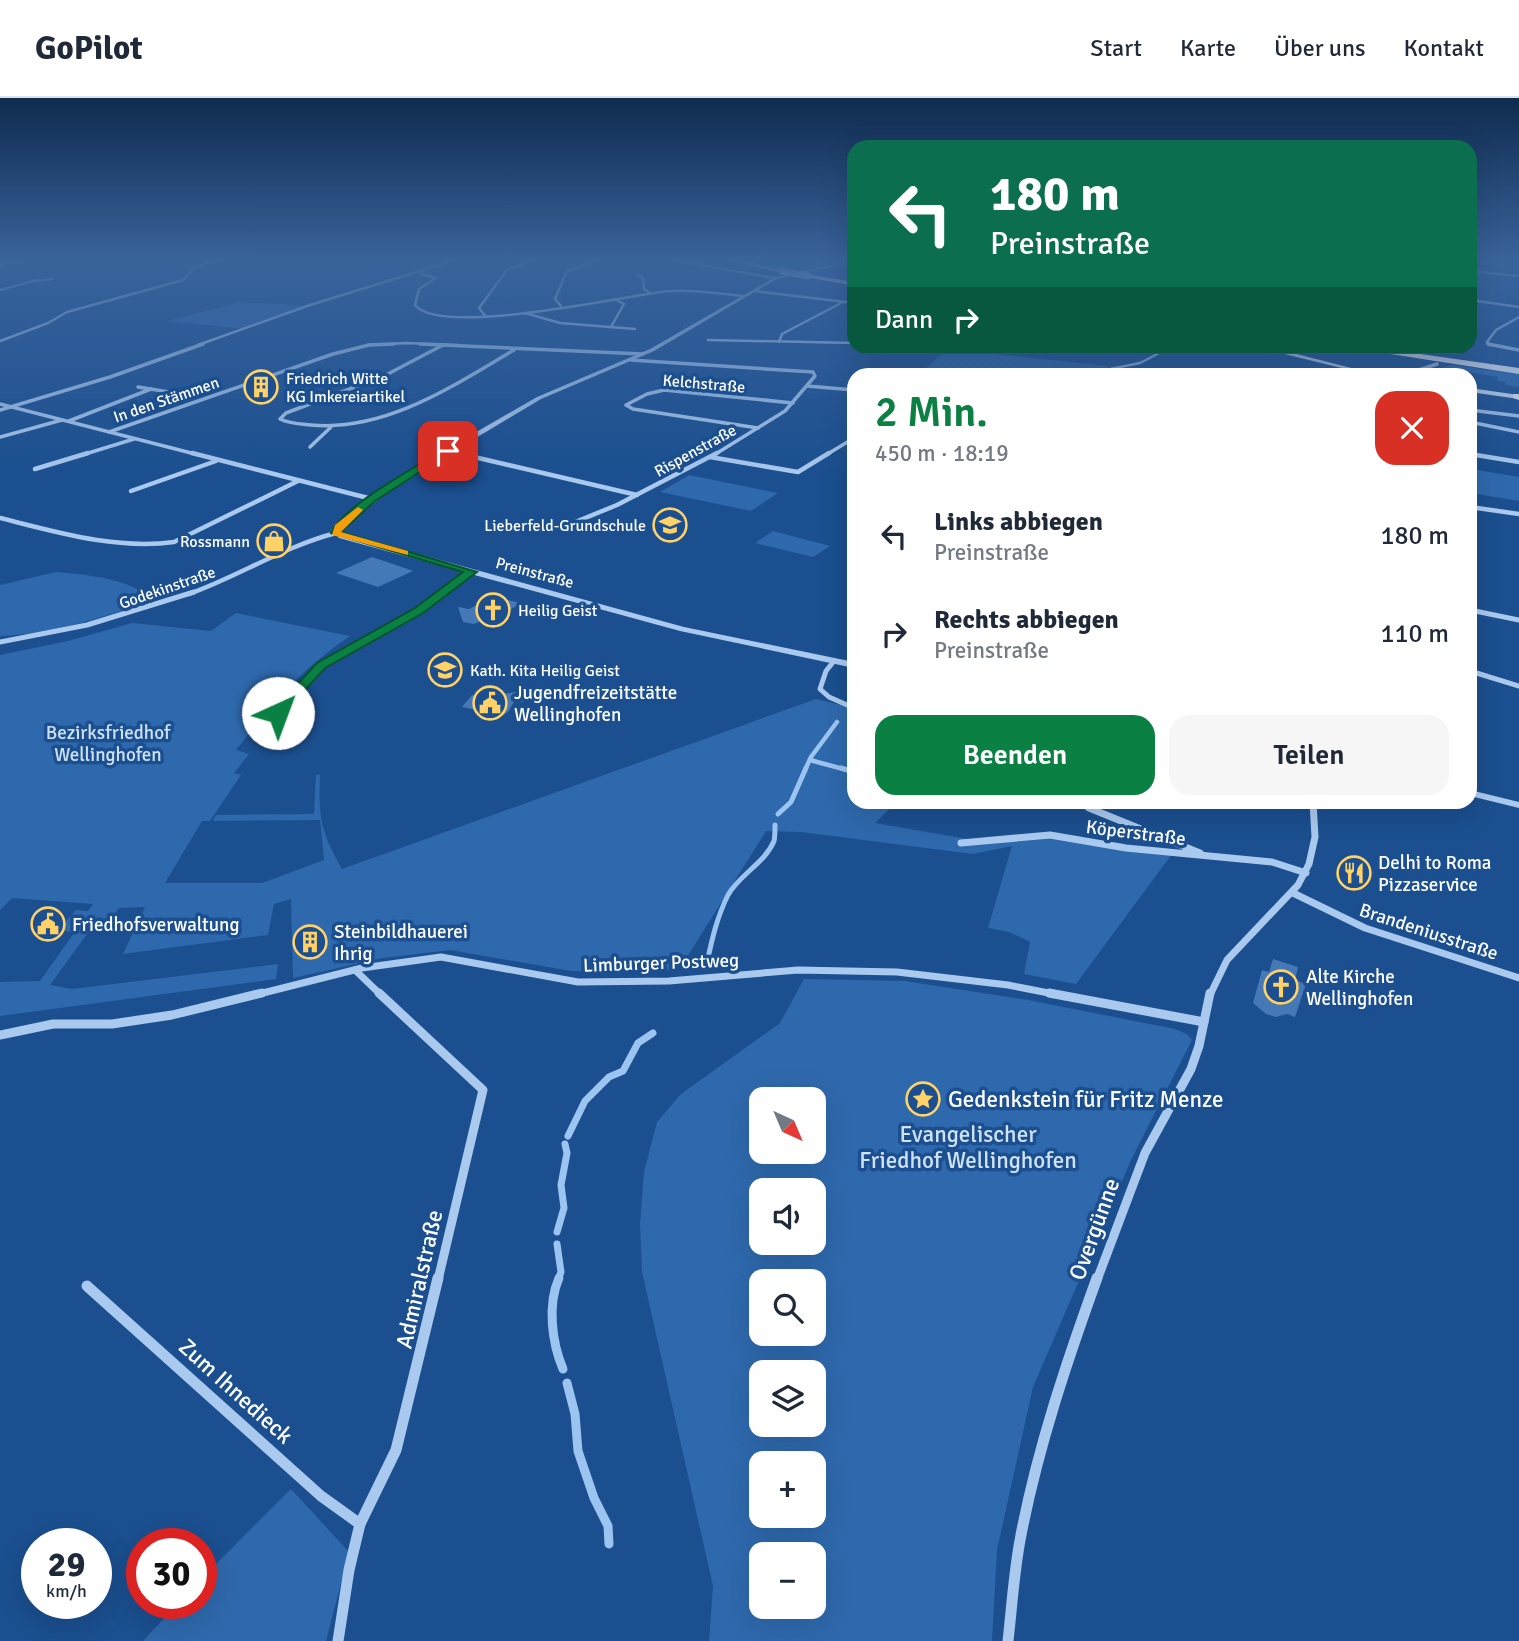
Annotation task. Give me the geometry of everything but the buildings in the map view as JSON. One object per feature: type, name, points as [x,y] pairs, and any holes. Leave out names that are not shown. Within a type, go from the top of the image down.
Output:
[{"type":"highway","points":[[1404,354],[1519,369]]},
{"type":"highway","points":[[1420,354],[1519,369]]},
{"type":"main road","points":[[1287,354],[1344,368]]},
{"type":"main road","points":[[1477,391],[1518,397]]},
{"type":"street","points":[[0,341],[29,330]]},
{"type":"street","points":[[10,407],[118,374],[241,330]]},
{"type":"street","points":[[336,533],[339,527],[372,499],[539,398],[631,360],[685,330]]},
{"type":"street","points":[[779,342],[782,334],[790,330]]},
{"type":"street","points":[[1496,330],[1488,342],[1490,346],[1519,350]]},
{"type":"street","points":[[708,340],[847,343]]},
{"type":"street","name":"In den Stämmen","points":[[109,432],[345,350],[394,343],[643,354]]},
{"type":"street","points":[[443,345],[384,376],[286,413],[280,419],[289,423],[331,427],[384,416],[449,386],[517,348]]},
{"type":"street","name":"Rispenstraße","points":[[569,524],[638,495],[710,457],[793,403],[815,376],[813,372],[631,360]]},
{"type":"street","points":[[1425,368],[1437,364]]},
{"type":"street","points":[[807,386],[847,389]]},
{"type":"street","points":[[138,387],[169,392]]},
{"type":"street","points":[[69,422],[97,413],[117,401],[150,389]]},
{"type":"street","name":"Kelchstraße","points":[[758,428],[634,410],[626,405],[647,394],[664,390],[793,403]]},
{"type":"street","points":[[0,407],[63,420],[372,499]]},
{"type":"street","points":[[1477,411],[1519,416]]},
{"type":"street","points":[[0,438],[63,420]]},
{"type":"street","points":[[1477,423],[1519,432]]},
{"type":"street","points":[[310,447],[331,427]]},
{"type":"street","points":[[35,468],[135,439]]},
{"type":"street","points":[[710,457],[798,472],[847,442]]},
{"type":"street","points":[[448,451],[638,495]]},
{"type":"street","points":[[1477,455],[1519,463]]},
{"type":"street","points":[[131,491],[217,460]]},
{"type":"street","points":[[0,518],[98,538],[162,545],[174,542],[298,481]]},
{"type":"street","points":[[1477,508],[1519,514]]},
{"type":"street","name":"Preinstraße","points":[[336,533],[683,629],[847,664]]},
{"type":"street","name":"Godekinstraße","points":[[0,642],[68,631],[130,613],[204,588],[312,539],[336,533]]},
{"type":"street","points":[[278,713],[321,665],[419,610],[450,584],[472,572]]},
{"type":"street","points":[[1477,611],[1519,620]]},
{"type":"street","points":[[834,661],[826,671],[820,689],[828,697],[847,705]]},
{"type":"street","points":[[1477,673],[1519,686]]},
{"type":"street","points":[[1477,795],[1519,805]]},
{"type":"street","points":[[1091,809],[1207,856]]},
{"type":"street","name":"Overgünne","points":[[1008,1641],[1023,1522],[1052,1407],[1140,1163],[1197,1054],[1212,988],[1228,957],[1254,927],[1293,893],[1306,873],[1317,832],[1314,809]]},
{"type":"street","name":"Köperstraße","points":[[961,843],[1050,835],[1126,848],[1272,862],[1306,873]]},
{"type":"street","name":"Brandeniusstraße","points":[[1293,893],[1365,928],[1519,978]]},
{"type":"street","name":"Limburger Postweg","points":[[0,1035],[53,1024],[112,1024],[172,1015],[355,970],[441,957],[578,982],[669,981],[798,970],[897,972],[1008,985],[1204,1022]]},
{"type":"street","name":"Admiralstraße","points":[[338,1641],[349,1570],[360,1524],[396,1450],[405,1419],[484,1090],[355,970]]},
{"type":"street","name":"Zum Ihnedieck","points":[[87,1286],[321,1496],[360,1524]]},
{"type":"green space","points":[[942,354],[994,354],[1108,366],[1106,368],[926,368]]},
{"type":"green space","points":[[1450,365],[1473,368],[1442,368]]},
{"type":"green space","points":[[1477,369],[1519,374],[1519,387],[1505,385],[1506,382],[1497,381],[1498,377],[1477,373]]},
{"type":"green space","points":[[1477,470],[1519,477],[1519,501],[1477,494]]},
{"type":"green space","points":[[689,475],[778,493],[751,511],[660,492]]},
{"type":"green space","points":[[773,531],[830,546],[813,557],[755,543]]},
{"type":"green space","points":[[56,572],[120,582],[154,600],[59,628],[0,636],[0,585]]},
{"type":"green space","name":"Bezirksfriedhof Wellinghofen","points":[[236,613],[350,636],[288,688],[236,750],[249,754],[234,773],[241,775],[210,821],[202,821],[165,883],[262,883],[324,860],[320,820],[213,821],[216,815],[314,814],[316,775],[320,775],[322,824],[329,845],[342,869],[816,699],[847,706],[847,809],[890,809],[875,823],[985,842],[1049,836],[1172,854],[1076,984],[1024,974],[1030,942],[1009,932],[988,928],[1012,846],[973,854],[801,832],[766,831],[682,965],[662,972],[571,971],[450,950],[383,958],[293,978],[291,899],[274,904],[268,935],[123,954],[145,907],[119,908],[100,934],[87,934],[50,985],[72,989],[278,964],[276,979],[0,1016],[0,982],[40,981],[74,933],[59,929],[76,910],[88,911],[93,904],[12,898],[0,910],[0,655],[68,641],[132,623],[211,631]]},
{"type":"green space","name":"Evangelischer Friedhof Wellinghofen","points":[[804,979],[905,981],[1028,1000],[1175,1029],[1187,1034],[1192,1040],[1132,1158],[1033,1387],[997,1550],[992,1641],[709,1641],[713,1586],[642,1272],[640,1224],[644,1172],[657,1122],[681,1094],[780,1023]]},
{"type":"green space","points":[[291,1489],[349,1552],[326,1641],[143,1641],[163,1619],[217,1619],[217,1563]]},
{"type":"waterway","points":[[1115,368],[1140,363],[1157,354]]},
{"type":"waterway","points":[[805,770],[811,757],[837,722]]},
{"type":"waterway","points":[[810,760],[847,770]]},
{"type":"waterway","points":[[778,814],[791,802],[806,768]]},
{"type":"waterway","points":[[841,768],[847,770]]},
{"type":"waterway","points":[[707,963],[718,920],[728,895],[770,849],[774,841],[775,825]]},
{"type":"waterway","points":[[568,1136],[585,1101],[609,1077],[623,1071],[638,1043],[653,1033]]},
{"type":"waterway","points":[[557,1232],[564,1208],[561,1185],[567,1153],[565,1144]]},
{"type":"waterway","points":[[557,1244],[561,1272],[558,1280]]},
{"type":"waterway","points":[[559,1278],[553,1300],[552,1324],[563,1369]]},
{"type":"waterway","points":[[567,1383],[575,1414],[578,1451],[594,1498],[608,1526],[609,1544]]},
{"type":"slow traffic","points":[[358,510],[335,530],[336,533],[404,553]]},
{"type":"place","name":"Friedrich Witte KG Imkereiartikel","points":[[261,387]]},
{"type":"place","name":"Lieberfeld-Grundschule","points":[[670,525]]},
{"type":"place","name":"Rossmann","points":[[274,541]]},
{"type":"place","name":"Heilig Geist","points":[[493,610]]},
{"type":"place","name":"Kath. Kita Heilig Geist","points":[[445,670]]},
{"type":"place","name":"Jugendfreizeitstätte Wellinghofen","points":[[490,703]]},
{"type":"place","name":"Delhi to Roma Pizzaservice","points":[[1354,873]]},
{"type":"place","name":"Friedhofsverwaltung","points":[[48,924]]},
{"type":"place","name":"Steinbildhauerei Ihrig","points":[[310,942]]},
{"type":"place","name":"Alte Kirche Wellinghofen","points":[[1281,987]]},
{"type":"place","name":"Gedenkstein für Fritz Menze","points":[[923,1099]]},
{"type":"route","points":[[278,713],[321,665],[419,610],[450,584],[472,572],[342,536],[335,530],[391,485],[448,451]]}]
